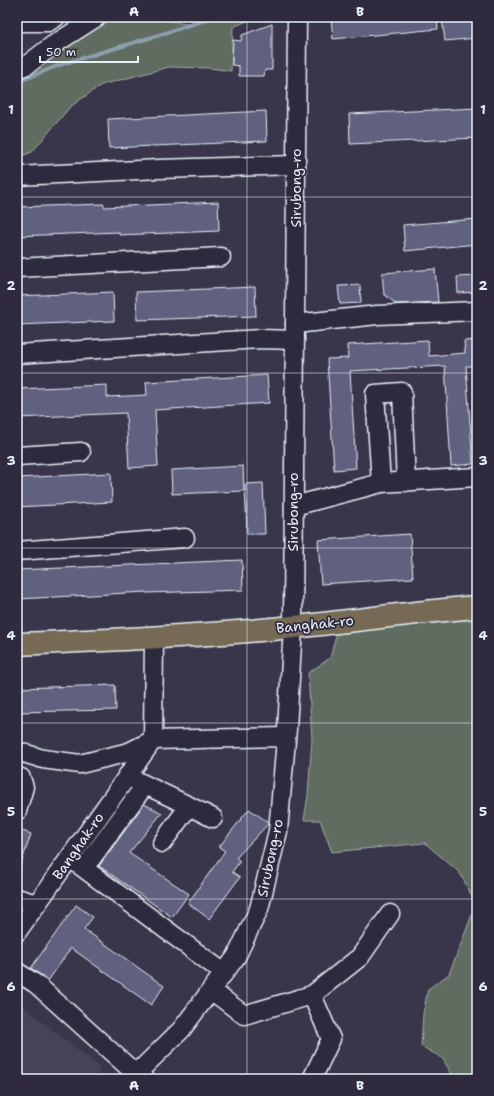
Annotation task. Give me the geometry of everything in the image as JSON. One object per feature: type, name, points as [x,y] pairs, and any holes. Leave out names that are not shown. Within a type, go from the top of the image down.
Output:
[{"type":"main road","name":"Banghak-ro","points":[[17,644],[154,638],[293,627],[477,607]]},
{"type":"street","points":[[17,22],[48,22],[56,17]]},
{"type":"street","points":[[17,69],[27,65],[97,17]]},
{"type":"street","name":"Sirubong-ro","points":[[137,1077],[181,1030],[236,957],[259,909],[278,831],[293,627],[297,17]]},
{"type":"street","points":[[17,176],[159,169],[296,165]]},
{"type":"street","points":[[17,268],[221,257]]},
{"type":"street","points":[[17,354],[260,339],[377,315],[477,311]]},
{"type":"street","points":[[380,483],[375,394],[402,392],[406,482]]},
{"type":"street","points":[[17,456],[81,452]]},
{"type":"street","points":[[294,506],[380,483],[477,477]]},
{"type":"street","points":[[17,551],[185,538]]},
{"type":"street","points":[[153,740],[154,638]]},
{"type":"street","points":[[17,750],[43,759],[80,764],[129,752],[153,740],[286,736]]},
{"type":"street","name":"Banghak-ro","points":[[17,932],[153,740]]},
{"type":"street","points":[[127,776],[213,818]]},
{"type":"street","points":[[17,777],[21,778],[24,787],[17,811]]},
{"type":"street","points":[[91,859],[145,785]]},
{"type":"street","points":[[162,844],[190,806]]},
{"type":"street","points":[[70,858],[224,973]]},
{"type":"street","points":[[17,898],[37,904]]},
{"type":"street","points":[[211,990],[244,1015],[312,995],[360,957],[390,914]]},
{"type":"street","points":[[17,972],[36,984],[137,1077]]},
{"type":"street","points":[[312,995],[331,1039],[312,1079]]},
{"type":"shaded area","points":[[17,1002],[100,1067],[98,1073],[91,1079],[17,1079]]},
{"type":"green space","points":[[107,17],[165,17],[165,20],[186,24],[199,17],[257,17],[233,27],[231,71],[210,68],[169,67],[101,85],[70,107],[32,152],[17,158],[17,75]]},
{"type":"green space","points":[[477,617],[477,1079],[455,1079],[442,1058],[421,1046],[423,1014],[428,989],[449,974],[476,904],[460,873],[425,843],[332,852],[320,820],[304,820],[308,795],[312,739],[308,673],[330,658],[337,632]]},
{"type":"building","points":[[331,17],[437,17],[438,29],[333,39]]},
{"type":"building","points":[[477,17],[477,38],[445,41],[442,19]]},
{"type":"building","points":[[272,24],[272,70],[265,70],[264,76],[239,76],[239,66],[232,65],[233,40],[241,41],[242,35]]},
{"type":"building","points":[[477,108],[477,138],[350,144],[349,114]]},
{"type":"building","points":[[266,111],[267,141],[109,148],[108,119]]},
{"type":"building","points":[[218,202],[219,231],[119,235],[119,232],[17,236],[17,207],[104,204],[104,207]]},
{"type":"building","points":[[477,219],[477,244],[405,251],[403,225]]},
{"type":"building","points":[[435,269],[438,302],[396,304],[384,294],[382,273]]},
{"type":"building","points":[[477,276],[477,292],[458,293],[457,277]]},
{"type":"building","points":[[360,285],[361,303],[340,304],[338,286]]},
{"type":"building","points":[[255,287],[256,316],[137,320],[136,292]]},
{"type":"building","points":[[113,292],[114,321],[17,325],[17,296]]},
{"type":"building","points":[[428,340],[429,356],[465,353],[464,341],[477,340],[477,366],[466,366],[473,464],[451,466],[445,366],[350,371],[356,468],[334,470],[327,359],[348,358],[347,345]]},
{"type":"building","points":[[267,375],[269,403],[155,410],[158,466],[129,468],[126,413],[17,418],[17,389],[107,385],[107,397],[147,395],[146,382]]},
{"type":"building","points":[[243,466],[244,491],[172,494],[171,470]]},
{"type":"building","points":[[111,473],[112,502],[17,507],[17,478]]},
{"type":"building","points":[[263,483],[265,534],[247,534],[245,484]]},
{"type":"building","points":[[410,534],[413,578],[321,584],[318,540]]},
{"type":"building","points":[[242,560],[243,590],[146,592],[18,599],[17,570]]},
{"type":"building","points":[[115,685],[116,710],[17,712],[17,688]]},
{"type":"building","points":[[144,804],[162,813],[129,853],[189,894],[172,917],[99,866]]},
{"type":"building","points":[[249,809],[268,822],[268,824],[236,858],[240,861],[232,872],[240,877],[209,919],[188,903],[225,851],[219,847]]},
{"type":"building","points":[[17,829],[31,834],[19,870],[17,870]]},
{"type":"building","points":[[76,905],[93,917],[84,929],[164,986],[151,1005],[71,948],[48,981],[31,968]]},
{"type":"waterway","points":[[20,81],[62,64],[214,17]]}]
